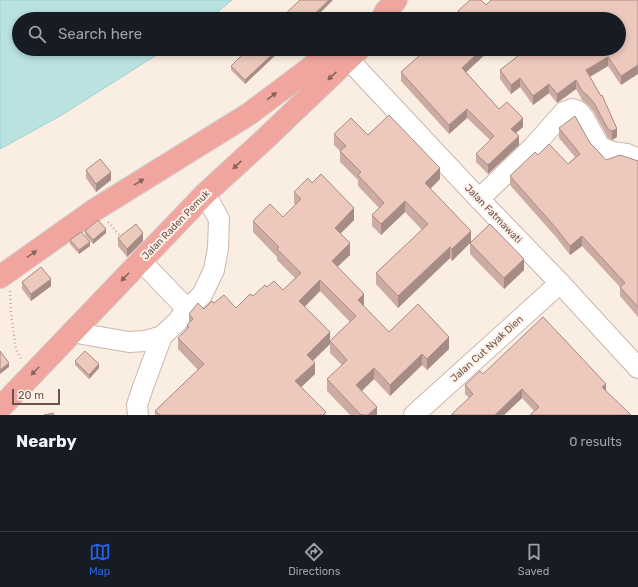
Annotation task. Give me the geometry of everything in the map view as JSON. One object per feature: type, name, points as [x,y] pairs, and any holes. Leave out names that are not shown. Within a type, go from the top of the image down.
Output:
[{"type":"highway","points":[[4,274],[96,208],[249,114],[309,69],[340,56]]},
{"type":"highway","name":"Jalan Raden Pemuk","points":[[0,408],[205,194],[266,138],[344,56]]},
{"type":"highway","points":[[249,114],[266,138]]},
{"type":"street","name":"Jalan Fatmawati","points":[[350,56],[479,199],[560,283],[638,368]]},
{"type":"street","points":[[479,199],[533,147],[564,112],[572,109],[578,111],[584,118],[600,147],[612,152],[627,154],[638,158]]},
{"type":"street","points":[[138,415],[137,405],[162,336],[177,322],[202,294],[214,270],[218,248],[219,219],[205,194]]},
{"type":"street","points":[[141,260],[187,309]]},
{"type":"street","name":"Jalan Cut Nyak Dien","points":[[414,415],[560,283]]},
{"type":"street","points":[[72,332],[129,342],[145,341],[162,336]]},
{"type":"path","points":[[4,274],[16,349],[21,360],[32,375]]},
{"type":"water","points":[[0,0],[232,0],[217,12],[12,12],[12,56],[155,56],[60,116],[0,149]]},
{"type":"building","points":[[300,0],[329,0],[316,12],[287,12]]},
{"type":"building","points":[[470,0],[481,0],[486,5],[491,0],[638,0],[638,65],[621,76],[608,57],[586,70],[601,96],[602,95],[617,129],[612,131],[608,129],[594,103],[582,91],[576,80],[557,94],[549,84],[533,96],[520,78],[511,85],[500,70],[518,56],[626,56],[626,12],[458,11]]},
{"type":"building","points":[[241,56],[271,56],[245,80],[231,66]]},
{"type":"building","points":[[419,56],[475,56],[462,68],[499,109],[507,102],[523,118],[511,129],[519,136],[488,165],[476,154],[494,136],[467,109],[449,125],[401,72]]},
{"type":"building","points":[[389,115],[440,168],[425,183],[471,231],[452,249],[450,247],[398,296],[376,273],[428,224],[405,201],[381,224],[372,215],[384,203],[358,175],[361,172],[340,151],[346,146],[334,134],[351,118],[368,135]]},
{"type":"building","points":[[575,116],[590,143],[606,160],[620,155],[638,161],[638,307],[620,287],[625,283],[582,236],[570,246],[510,176],[535,152],[538,155],[549,144],[568,164],[580,154],[559,128]]},
{"type":"building","points":[[100,159],[111,172],[96,184],[86,170]]},
{"type":"building","points":[[321,174],[354,208],[335,228],[350,243],[332,261],[364,294],[358,300],[389,332],[418,304],[449,337],[427,359],[422,354],[390,385],[374,368],[356,385],[377,407],[368,415],[361,415],[327,379],[347,360],[330,341],[356,316],[320,280],[299,301],[330,332],[307,355],[315,363],[295,381],[326,412],[323,415],[160,415],[155,411],[204,364],[178,338],[189,327],[187,325],[193,319],[189,314],[198,303],[204,309],[212,301],[214,303],[224,295],[236,308],[250,294],[253,296],[265,285],[267,287],[274,281],[283,290],[301,273],[277,249],[279,247],[253,221],[270,204],[283,217],[301,199],[294,192],[308,178],[312,183]]},
{"type":"building","points":[[98,220],[106,229],[93,240],[85,231]]},
{"type":"building","points":[[136,224],[143,233],[127,249],[118,238]]},
{"type":"building","points":[[490,224],[524,259],[504,278],[470,243]]},
{"type":"building","points":[[81,232],[90,242],[79,250],[70,240]]},
{"type":"building","points":[[41,267],[51,279],[31,294],[22,282]]},
{"type":"building","points":[[543,317],[606,384],[602,387],[631,415],[530,415],[539,407],[522,389],[495,415],[451,415],[473,394],[465,385],[480,371],[483,374]]},
{"type":"building","points":[[0,351],[9,363],[0,370]]},
{"type":"building","points":[[85,351],[99,364],[89,375],[75,361]]}]
